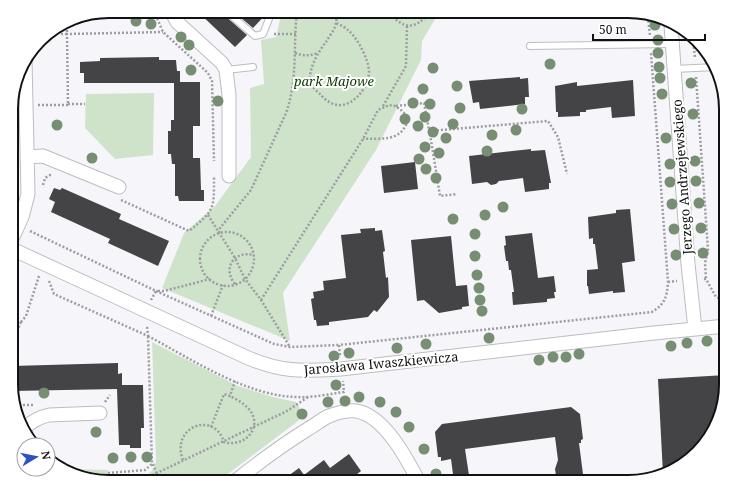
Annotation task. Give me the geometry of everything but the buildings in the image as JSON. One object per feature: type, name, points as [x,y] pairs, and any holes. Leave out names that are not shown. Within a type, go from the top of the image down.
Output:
[{"type":"street","points":[[175,18],[177,22],[222,63],[226,70],[229,94],[229,176]]},
{"type":"street","name":"Jerzego Andrzejewskiego","points":[[671,29],[688,264],[695,329]]},
{"type":"street","points":[[18,226],[28,194],[25,73]]},
{"type":"street","points":[[27,157],[43,156],[119,194]]},
{"type":"street","name":"Jarosława Iwaszkiewicza","points":[[18,252],[246,357],[262,364],[286,370],[303,371],[341,368],[719,327]]},
{"type":"street","points":[[243,475],[274,451],[329,416],[356,411],[369,416],[382,426],[396,442],[415,475]]},
{"type":"street","points":[[28,425],[42,416],[100,413]]},
{"type":"lane","points":[[234,18],[255,36],[263,34],[269,18]]},
{"type":"lane","points":[[530,46],[672,44]]},
{"type":"lane","points":[[226,70],[253,67]]},
{"type":"lane","points":[[674,69],[709,67]]},
{"type":"path","points":[[157,18],[162,32],[208,73],[212,81],[214,163]]},
{"type":"path","points":[[219,232],[235,233],[242,236],[252,247],[254,255],[252,268],[245,279],[235,284],[223,285],[210,279],[202,268],[200,260],[201,253],[207,240],[219,232],[220,228],[251,190],[282,125],[291,100],[297,18]]},
{"type":"path","points":[[336,18],[333,32],[319,53],[310,74],[310,83],[324,98],[333,104],[341,105],[350,102],[363,90],[368,80],[369,70],[361,48],[355,38],[350,31],[336,23]]},
{"type":"path","points":[[393,18],[403,26],[409,27],[417,24],[424,18]]},
{"type":"path","points":[[31,225],[29,231],[156,291],[274,344],[290,347],[339,345],[652,312],[660,307],[667,294],[668,282],[648,21]]},
{"type":"path","points":[[383,107],[406,66],[407,26]]},
{"type":"path","points":[[67,28],[68,104]]},
{"type":"path","points":[[59,33],[67,34],[162,32]]},
{"type":"path","points":[[263,34],[296,34]]},
{"type":"path","points":[[695,48],[708,250],[705,263],[706,278],[716,296],[719,298]]},
{"type":"path","points":[[295,53],[310,56],[319,53]]},
{"type":"path","points":[[262,300],[363,139],[375,114],[383,107],[389,105],[395,106],[424,103],[440,196],[457,194]]},
{"type":"path","points":[[56,105],[86,104]]},
{"type":"path","points":[[363,139],[389,138],[400,134],[406,125],[406,119],[404,113],[395,106]]},
{"type":"path","points":[[430,131],[548,121],[558,137],[567,174]]},
{"type":"path","points":[[119,194],[189,231],[208,215],[214,201],[214,170]]},
{"type":"path","points":[[41,188],[45,178],[50,174],[55,173]]},
{"type":"path","points":[[208,215],[235,258],[245,279],[262,300],[290,347]]},
{"type":"path","points":[[235,284],[230,275],[230,264],[235,258],[243,254],[254,255]]},
{"type":"path","points":[[18,329],[26,316],[40,274]]},
{"type":"path","points":[[48,278],[54,294],[148,336],[217,373],[261,391],[295,397],[308,397],[344,392],[343,379]]},
{"type":"path","points":[[701,279],[706,278]]},
{"type":"path","points":[[156,291],[164,291],[210,279]]},
{"type":"path","points":[[211,316],[223,285]]},
{"type":"path","points":[[149,304],[156,291]]},
{"type":"path","points":[[147,324],[152,464],[156,473]]},
{"type":"path","points":[[339,345],[340,358]]},
{"type":"path","points":[[230,396],[235,381]]},
{"type":"path","points":[[211,426],[224,394],[230,396],[248,408],[252,414],[253,428],[251,433],[242,442],[236,444],[224,442]]},
{"type":"path","points":[[152,475],[287,411],[308,397]]},
{"type":"path","points":[[183,460],[180,446],[182,440],[185,434],[196,426],[211,426],[222,435],[224,442]]},
{"type":"path","points":[[108,472],[145,470],[152,464]]},
{"type":"green space","name":"park Majowe","points":[[280,18],[436,18],[422,41],[421,60],[376,150],[283,293],[290,341],[162,288],[184,233],[215,206],[251,157],[250,88],[264,84],[261,40],[276,37]]},
{"type":"green space","points":[[154,93],[153,155],[115,159],[85,128],[86,94]]},
{"type":"green space","points":[[152,342],[238,386],[273,397],[296,402],[299,406],[300,418],[298,421],[226,475],[146,475],[153,469],[156,461]]},
{"type":"green space","points":[[78,469],[108,470],[108,475],[86,472]]}]
